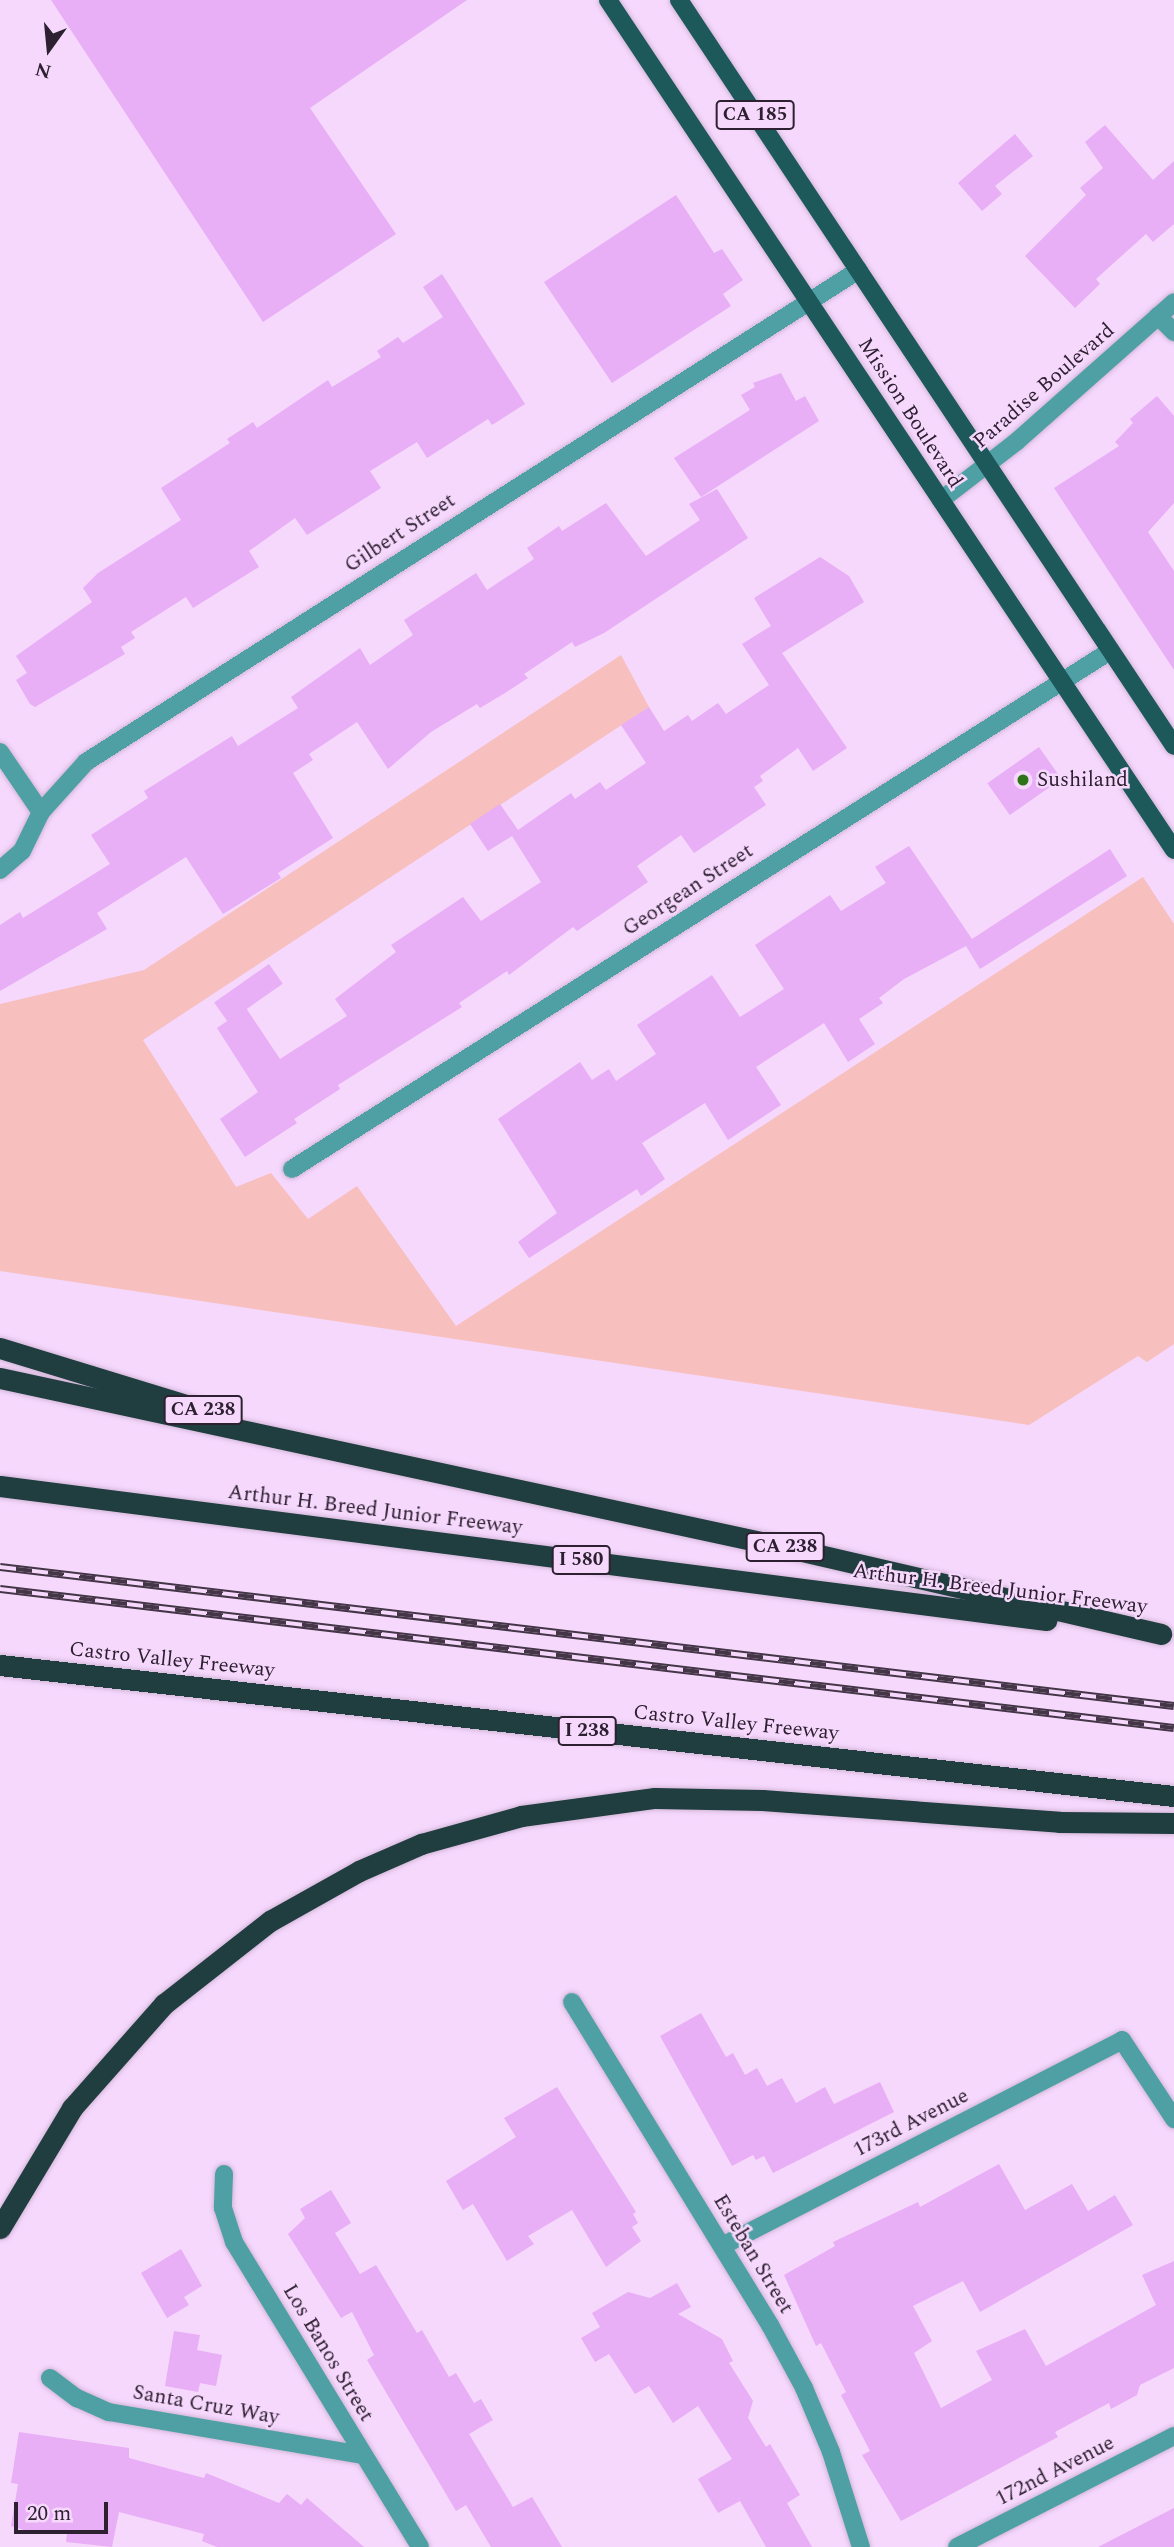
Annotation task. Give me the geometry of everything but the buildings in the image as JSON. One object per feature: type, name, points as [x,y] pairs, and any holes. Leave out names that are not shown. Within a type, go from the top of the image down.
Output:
[{"type":"highway","name":"CA 238","points":[[0,1348],[407,1466],[789,1548],[1168,1635]]},
{"type":"highway","points":[[0,1378],[407,1466]]},
{"type":"highway","name":"Arthur H. Breed Junior Freeway","points":[[0,1486],[1168,1635]]},
{"type":"highway","name":"Castro Valley Freeway","points":[[0,1667],[1174,1796]]},
{"type":"highway","points":[[0,2228],[72,2108],[164,2004],[270,1920],[359,1871],[421,1844],[532,1814],[655,1798],[762,1800],[1024,1820],[1174,1823]]},
{"type":"main road","name":"Mission Boulevard","points":[[608,0],[1174,850]]},
{"type":"main road","name":"Mission Boulevard","points":[[679,0],[1174,746]]},
{"type":"street","name":"Gilbert Street","points":[[0,870],[22,851],[41,812],[86,762],[859,270]]},
{"type":"street","name":"Paradise Boulevard","points":[[941,500],[988,466],[1174,302]]},
{"type":"street","points":[[1158,316],[1174,332]]},
{"type":"street","name":"Georgean Street","points":[[292,1169],[1110,651]]},
{"type":"street","points":[[0,752],[41,812]]},
{"type":"street","name":"Esteban Street","points":[[572,2002],[722,2246],[804,2388],[831,2452],[860,2547]]},
{"type":"street","name":"173rd Avenue","points":[[722,2246],[1122,2040],[1174,2119]]},
{"type":"street","name":"Los Banos Street","points":[[223,2174],[223,2208],[234,2242],[420,2547]]},
{"type":"street","name":"Santa Cruz Way","points":[[50,2378],[77,2398],[109,2412],[363,2455]]},
{"type":"street","name":"172nd Avenue","points":[[957,2547],[1174,2436]]},
{"type":"shaded area","points":[[621,655],[649,707],[143,1040],[236,1187],[271,1173],[308,1219],[357,1186],[456,1326],[1143,877],[1174,924],[1174,1344],[1147,1362],[1138,1356],[1029,1425],[0,1271],[0,1004],[144,970]]},
{"type":"railway","points":[[0,1567],[1174,1706]]},
{"type":"railway","points":[[0,1589],[1174,1728]]},
{"type":"place","name":"Sushiland","points":[[1023,780]]}]
